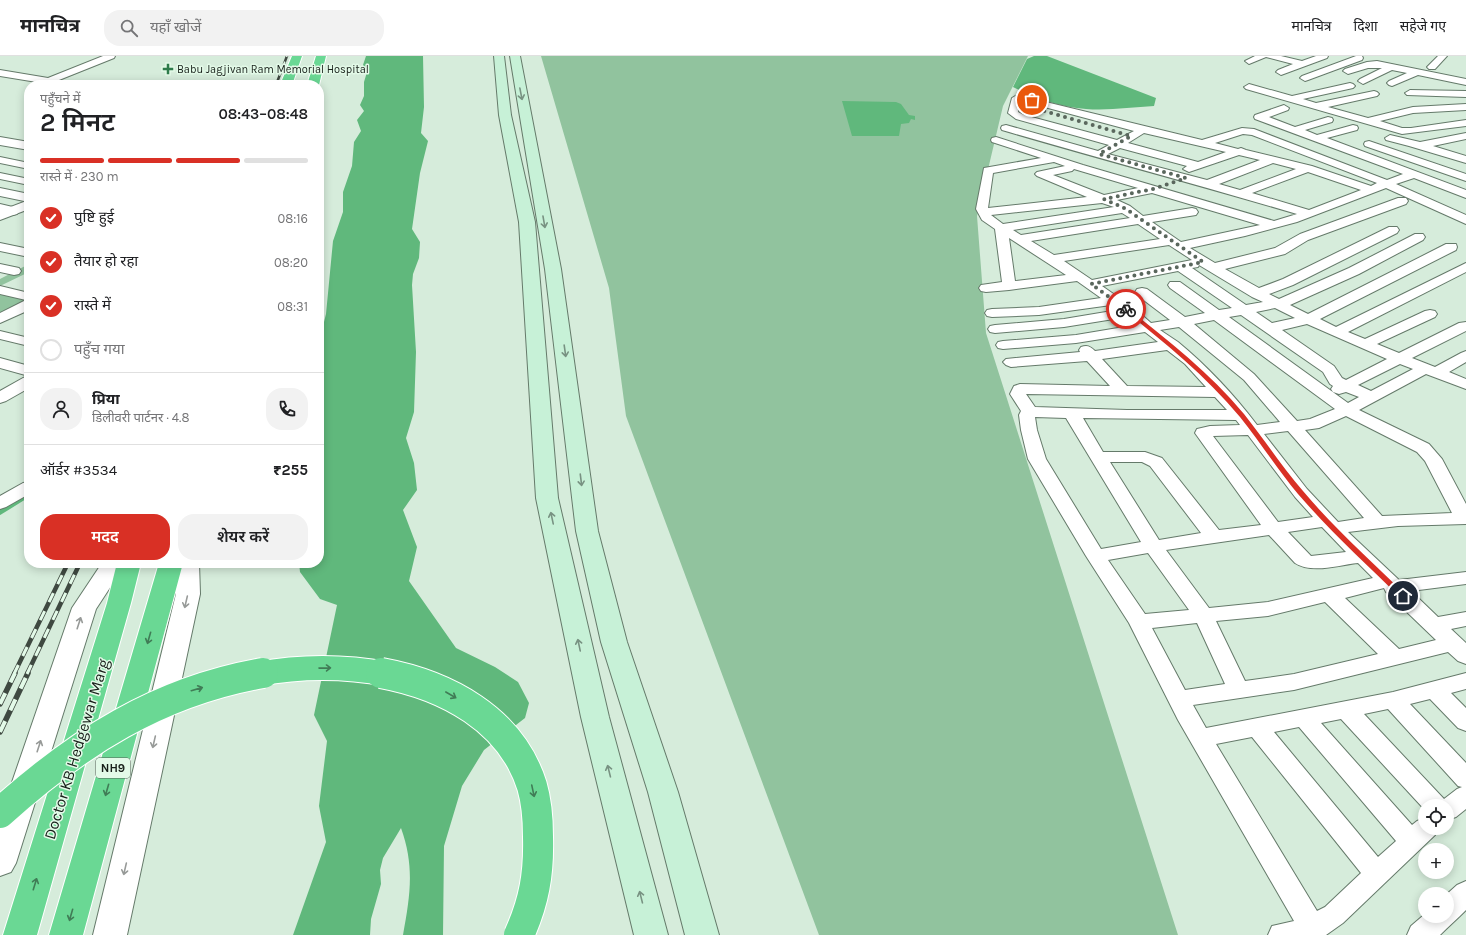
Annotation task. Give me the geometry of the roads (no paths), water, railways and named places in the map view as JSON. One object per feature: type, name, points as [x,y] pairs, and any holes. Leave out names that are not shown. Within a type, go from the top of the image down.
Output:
[{"type":"highway","points":[[288,80],[297,56]]},
{"type":"highway","points":[[314,80],[321,56]]},
{"type":"highway","name":"Doctor KB Hedgewar Marg","points":[[20,935],[119,603],[128,568]]},
{"type":"highway","name":"NH9","points":[[66,935],[170,568]]},
{"type":"highway","points":[[0,813],[25,789],[70,753],[117,724],[156,705],[189,692],[253,675],[306,668],[333,668],[365,671],[417,682],[441,690],[467,704],[490,722],[511,745],[530,780],[538,816],[539,861],[531,908],[519,935]]},
{"type":"main road","points":[[499,56],[505,115],[527,222],[547,498],[595,717],[651,935]]},
{"type":"main road","points":[[515,56],[553,269],[587,531],[614,642],[663,792],[702,935]]},
{"type":"street","points":[[88,56],[109,57]]},
{"type":"street","points":[[1270,56],[1302,64]]},
{"type":"street","points":[[1281,72],[1324,56]]},
{"type":"street","points":[[1305,78],[1365,56]]},
{"type":"street","points":[[1382,56],[1418,72],[1466,82]]},
{"type":"street","points":[[1432,67],[1443,56]]},
{"type":"street","points":[[51,80],[109,57]]},
{"type":"street","points":[[1363,81],[1393,60]]},
{"type":"street","points":[[1348,71],[1371,64],[1393,60],[1466,74]]},
{"type":"street","points":[[51,69],[78,69]]},
{"type":"street","points":[[1392,83],[1418,72]]},
{"type":"street","points":[[0,73],[43,80]]},
{"type":"street","points":[[1425,85],[1442,77]]},
{"type":"street","points":[[1291,99],[1350,86]]},
{"type":"street","points":[[1249,87],[1392,128],[1421,145],[1466,160]]},
{"type":"street","points":[[1317,106],[1374,94]]},
{"type":"street","points":[[1437,113],[1414,96],[1466,94]]},
{"type":"street","points":[[1015,115],[1013,113],[1017,98],[1020,97],[1143,130],[1240,151],[1308,168],[1376,187],[1434,206],[1464,218]]},
{"type":"street","points":[[1401,99],[1423,109],[1437,113],[1460,114]]},
{"type":"street","points":[[1016,103],[1131,136],[1220,159]]},
{"type":"street","points":[[1015,115],[1041,103]]},
{"type":"street","points":[[1272,104],[1328,120],[1393,152],[1466,178]]},
{"type":"street","points":[[1284,108],[1259,117],[1466,194]]},
{"type":"street","points":[[1343,114],[1364,109]]},
{"type":"street","points":[[1368,121],[1405,111],[1423,109]]},
{"type":"street","points":[[1392,128],[1437,113]]},
{"type":"street","points":[[1460,114],[1466,123]]},
{"type":"street","points":[[1318,138],[1358,134],[1404,136],[1460,114]]},
{"type":"street","points":[[1015,115],[1199,166]]},
{"type":"street","points":[[1276,124],[1291,119]]},
{"type":"street","points":[[1296,130],[1328,120]]},
{"type":"street","points":[[1006,128],[1173,174],[1309,214]]},
{"type":"street","points":[[1099,154],[1143,130]]},
{"type":"street","points":[[1203,144],[1246,131],[1254,132],[1346,167],[1376,187]]},
{"type":"street","points":[[1328,142],[1358,134]]},
{"type":"street","points":[[1346,167],[1393,152],[1466,136]]},
{"type":"street","points":[[996,140],[1079,167],[1274,226]]},
{"type":"street","points":[[0,141],[24,145]]},
{"type":"street","points":[[1173,174],[1240,151],[1277,141]]},
{"type":"street","points":[[1396,167],[1466,149]]},
{"type":"street","points":[[1055,159],[990,169],[986,179],[988,203],[986,217],[1114,300],[1172,345],[1190,361],[1241,415],[1301,493],[1330,525],[1460,650]]},
{"type":"street","points":[[1208,184],[1274,159]]},
{"type":"street","points":[[0,160],[24,165]]},
{"type":"street","points":[[986,179],[1030,175],[1079,167]]},
{"type":"street","points":[[1240,194],[1308,168]]},
{"type":"street","points":[[1432,181],[1466,169]]},
{"type":"street","points":[[1052,259],[1175,243],[1274,226],[1414,174]]},
{"type":"street","points":[[1030,175],[1104,199],[1126,209],[1208,265],[1257,294],[1337,332],[1466,384]]},
{"type":"street","points":[[0,176],[24,181]]},
{"type":"street","points":[[988,203],[1104,199],[1153,189],[1186,178]]},
{"type":"street","points":[[1052,192],[1075,190]]},
{"type":"street","points":[[0,192],[24,197]]},
{"type":"street","points":[[1434,206],[1466,194]]},
{"type":"street","points":[[986,288],[1086,281],[1180,266],[1208,265],[1280,251],[1304,237],[1402,201]]},
{"type":"street","points":[[4,212],[24,206]]},
{"type":"street","points":[[1001,228],[1126,209]]},
{"type":"street","points":[[1018,239],[1192,212]]},
{"type":"street","points":[[1001,228],[1009,286]]},
{"type":"street","points":[[1257,294],[1288,282],[1393,230]]},
{"type":"street","points":[[1004,345],[1076,339],[1182,322],[1279,304],[1305,294],[1419,238]]},
{"type":"street","points":[[0,247],[24,253]]},
{"type":"street","points":[[1270,328],[1309,319],[1451,247]]},
{"type":"street","points":[[1180,266],[1329,369],[1336,380],[1372,397]]},
{"type":"street","points":[[1337,332],[1466,267]]},
{"type":"street","points":[[0,268],[14,271]]},
{"type":"street","points":[[1096,556],[1273,528],[1398,520],[1465,518],[1433,459],[1423,448],[1347,410],[1175,284]]},
{"type":"street","points":[[0,290],[24,296]]},
{"type":"street","points":[[1142,292],[1229,359],[1249,377],[1377,522]]},
{"type":"street","points":[[992,313],[1054,309],[1114,300]]},
{"type":"street","points":[[4,317],[24,307]]},
{"type":"street","points":[[995,329],[1064,324],[1130,312]]},
{"type":"street","points":[[1366,344],[1430,314]]},
{"type":"street","points":[[4,317],[24,319]]},
{"type":"street","points":[[1325,395],[1347,386],[1464,326]]},
{"type":"street","points":[[0,335],[24,341]]},
{"type":"street","points":[[1076,339],[1122,390]]},
{"type":"street","points":[[1012,362],[1091,356],[1172,345]]},
{"type":"street","points":[[1362,556],[1307,562],[1295,554],[1273,528],[1203,433],[1210,431],[1252,430],[1313,424],[1466,356]]},
{"type":"street","points":[[0,363],[24,370]]},
{"type":"street","points":[[3,396],[24,384]]},
{"type":"street","points":[[1030,412],[1018,394],[1020,390],[1220,392]]},
{"type":"street","points":[[3,396],[24,394]]},
{"type":"street","points":[[1030,412],[1241,415]]},
{"type":"street","points":[[1030,412],[1027,415],[1029,430],[1037,459],[1096,556],[1139,622],[1178,699],[1200,738],[1313,929]]},
{"type":"street","points":[[1071,413],[1153,546],[1203,615],[1239,691]]},
{"type":"street","points":[[1098,457],[1145,457],[1156,462],[1214,537]]},
{"type":"street","points":[[0,503],[24,490]]},
{"type":"street","points":[[0,863],[84,608],[111,568]]},
{"type":"street","points":[[110,935],[188,594],[187,568]]},
{"type":"street","points":[[1139,622],[1268,609],[1330,595],[1390,584],[1466,578]]},
{"type":"street","points":[[1330,595],[1395,658]]},
{"type":"street","points":[[1433,625],[1466,619]]},
{"type":"street","points":[[1178,699],[1294,682],[1395,658],[1460,650]]},
{"type":"street","points":[[1200,738],[1347,710],[1466,681]]},
{"type":"street","points":[[1434,689],[1466,722]]},
{"type":"street","points":[[1393,700],[1466,779]]},
{"type":"street","points":[[1347,710],[1430,799]]},
{"type":"street","points":[[1304,718],[1418,833]]},
{"type":"street","points":[[1257,727],[1377,874]]},
{"type":"street","points":[[1454,805],[1466,796]]},
{"type":"street","points":[[1282,935],[1313,929],[1334,915],[1418,835]]},
{"type":"street","points":[[1454,904],[1466,893]]},
{"type":"street","points":[[1421,935],[1434,923]]},
{"type":"waterway","points":[[0,512],[24,497]]},
{"type":"railway","points":[[278,80],[287,56]]},
{"type":"railway","points":[[14,674],[66,568]]},
{"type":"railway","points":[[27,674],[78,568]]},
{"type":"railway","points":[[0,704],[15,673]]},
{"type":"railway","points":[[0,732],[28,673]]},
{"type":"place","name":"Babu Jagjivan Ram Memorial Hospital","points":[[168,69]]}]
